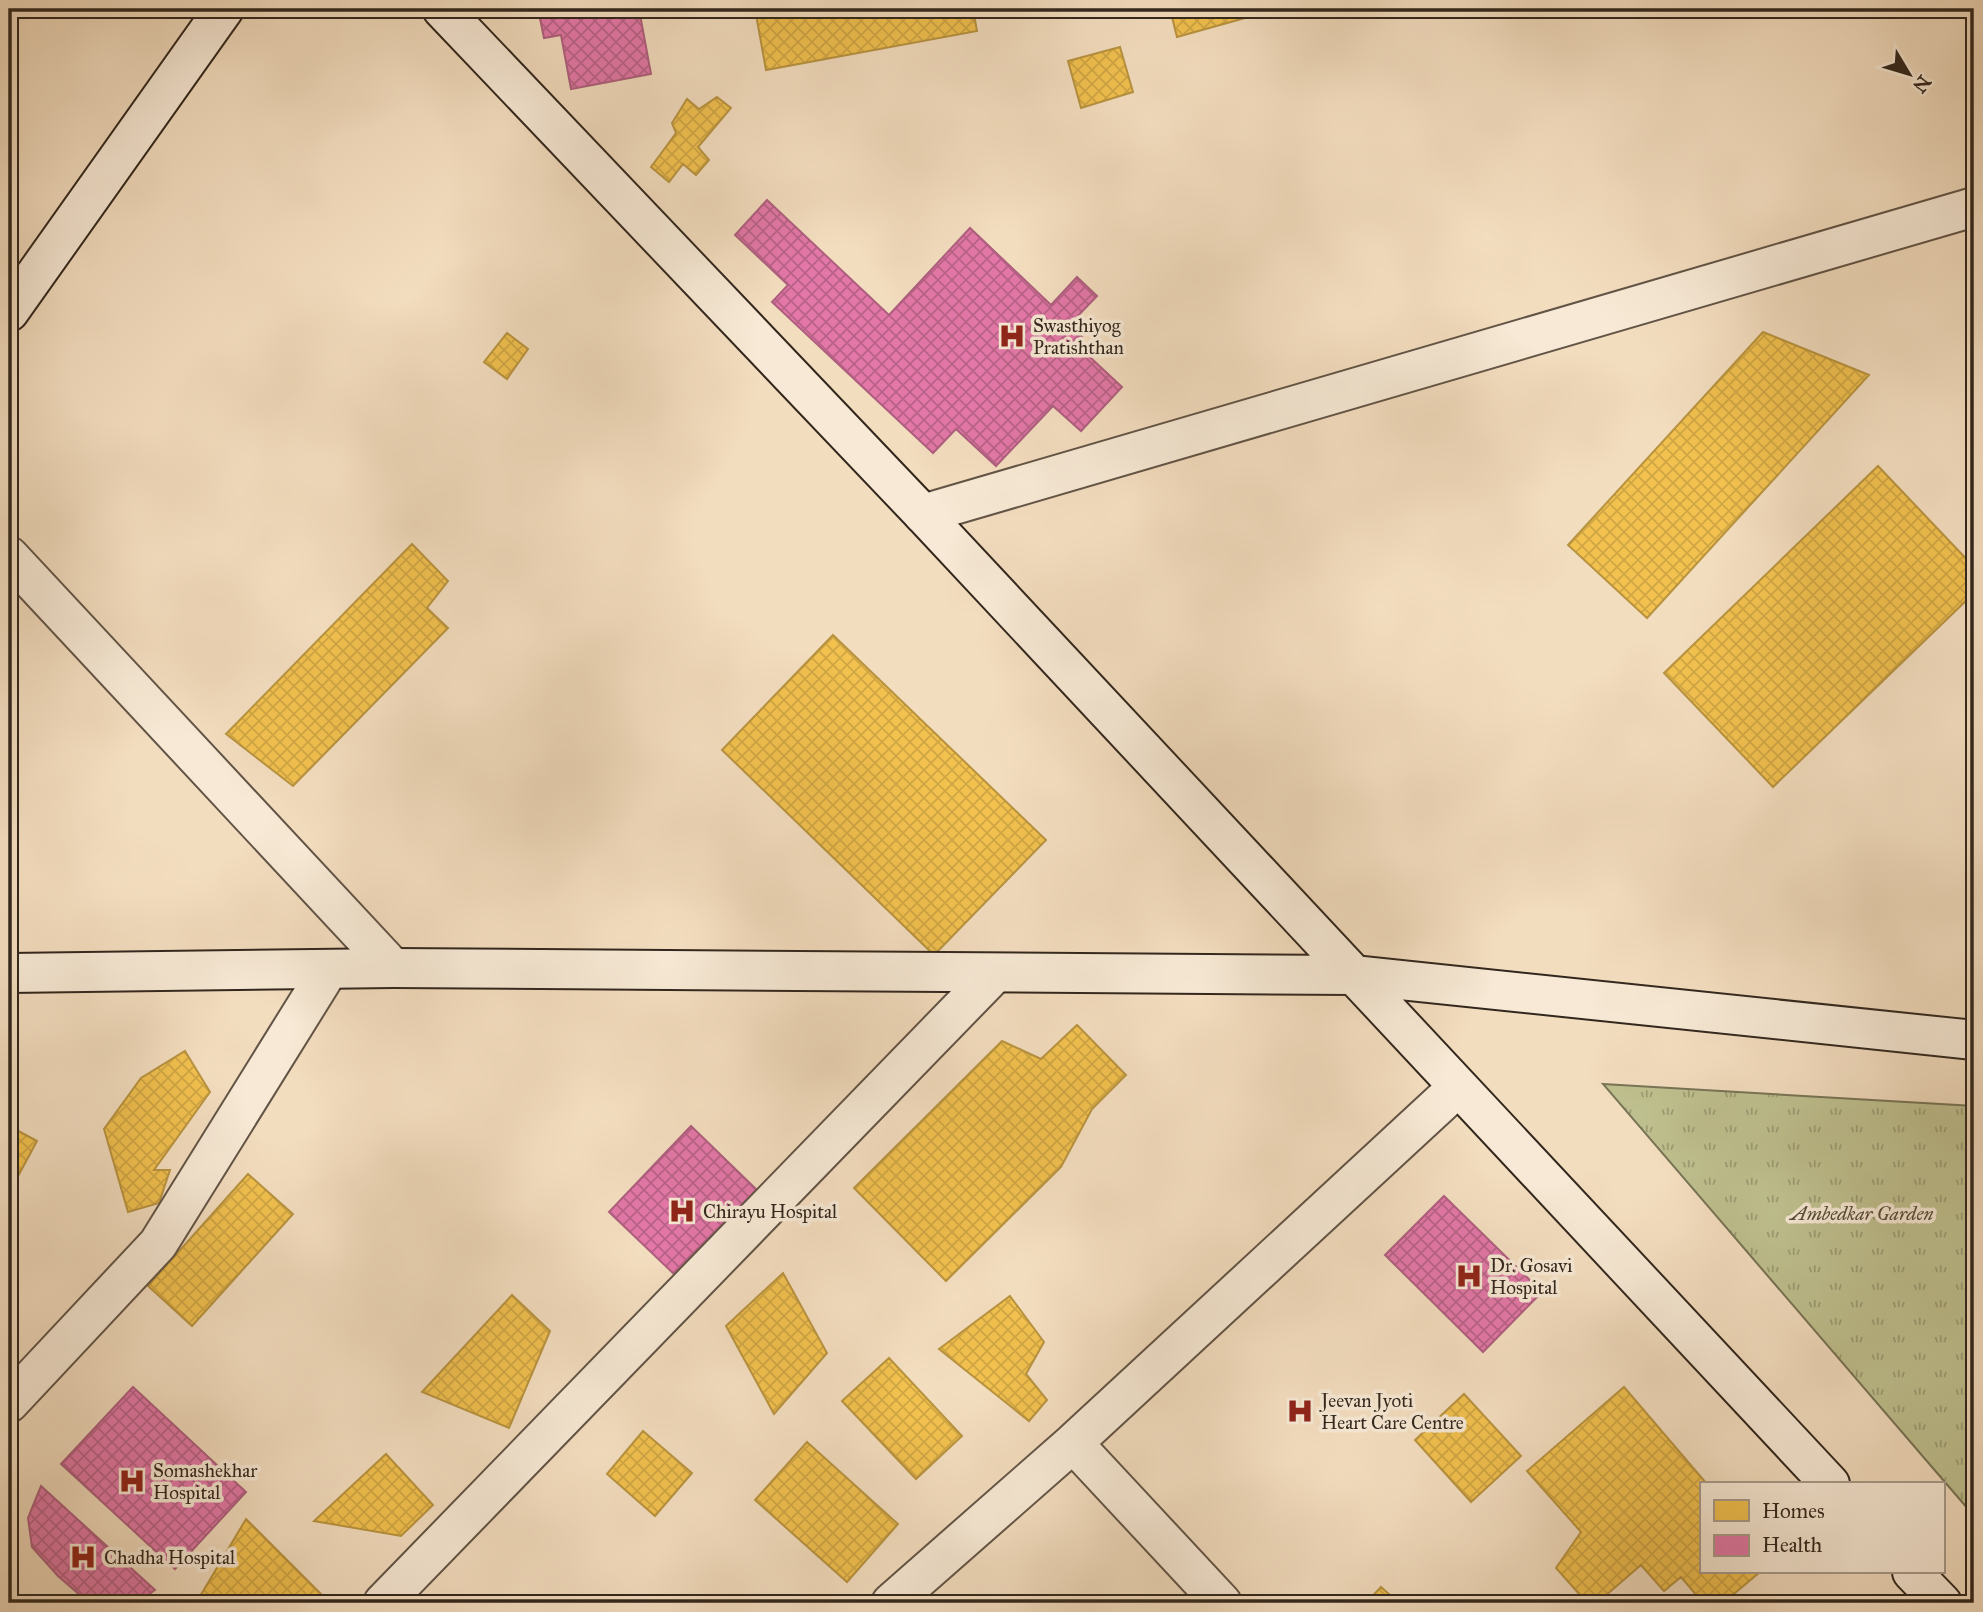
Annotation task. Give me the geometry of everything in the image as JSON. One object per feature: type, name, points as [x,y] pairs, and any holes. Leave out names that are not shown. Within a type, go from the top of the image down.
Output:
[{"type":"street","points":[[9,312],[224,9]]},
{"type":"street","points":[[442,9],[923,514],[1828,1482]]},
{"type":"street","points":[[923,514],[1974,207]]},
{"type":"street","points":[[9,556],[393,968]]},
{"type":"street","points":[[9,973],[393,968],[1353,975],[1974,1040]]},
{"type":"street","points":[[9,1403],[158,1244],[329,969]]},
{"type":"street","points":[[383,1603],[995,972]]},
{"type":"street","points":[[891,1603],[1073,1443],[1458,1087]]},
{"type":"street","points":[[1073,1443],[1222,1603]]},
{"type":"street","points":[[1914,1574],[1942,1603]]},
{"type":"green space","name":"Ambedkar Garden","points":[[1603,1084],[1974,1106],[1974,1516]]},
{"type":"building: Homes","points":[[755,9],[973,9],[977,31],[766,70]]},
{"type":"building: Homes","points":[[1170,9],[1269,9],[1270,11],[1177,37]]},
{"type":"building: Homes","points":[[1120,47],[1133,92],[1081,108],[1068,61]]},
{"type":"building: Homes","points":[[717,97],[731,108],[698,147],[709,160],[696,175],[683,164],[669,182],[651,167],[676,133],[672,123],[687,99],[699,109]]},
{"type":"building: Homes","points":[[1763,332],[1869,375],[1647,618],[1568,545]]},
{"type":"building: Homes","points":[[507,333],[528,349],[507,379],[484,362]]},
{"type":"building: Homes","points":[[1878,466],[1974,567],[1974,593],[1773,787],[1664,673]]},
{"type":"building: Homes","points":[[412,544],[448,581],[427,608],[448,628],[293,786],[226,734]]},
{"type":"building: Homes","points":[[833,635],[1046,840],[934,955],[722,750]]},
{"type":"building: Homes","points":[[1077,1025],[1126,1075],[1092,1109],[1061,1167],[946,1281],[854,1188],[1002,1041],[1041,1059]]},
{"type":"building: Homes","points":[[185,1051],[210,1092],[154,1170],[170,1170],[159,1203],[128,1212],[104,1129],[141,1078]]},
{"type":"building: Homes","points":[[9,1126],[37,1141],[9,1193]]},
{"type":"building: Homes","points":[[248,1174],[293,1214],[192,1326],[148,1286]]},
{"type":"building: Homes","points":[[783,1273],[827,1353],[774,1414],[726,1326]]},
{"type":"building: Homes","points":[[512,1295],[550,1331],[509,1428],[422,1392]]},
{"type":"building: Homes","points":[[1010,1296],[1044,1342],[1026,1374],[1047,1400],[1029,1421],[939,1349]]},
{"type":"building: Homes","points":[[889,1358],[962,1436],[916,1479],[842,1401]]},
{"type":"building: Homes","points":[[1624,1387],[1705,1482],[1700,1482],[1700,1574],[1758,1574],[1723,1603],[1703,1603],[1681,1577],[1664,1591],[1641,1565],[1597,1603],[1587,1603],[1556,1568],[1581,1532],[1527,1471]]},
{"type":"building: Homes","points":[[1464,1394],[1521,1456],[1471,1502],[1415,1440]]},
{"type":"building: Homes","points":[[643,1431],[692,1473],[655,1516],[607,1474]]},
{"type":"building: Homes","points":[[807,1442],[898,1524],[847,1582],[755,1500]]},
{"type":"building: Homes","points":[[386,1454],[433,1505],[401,1536],[314,1521]]},
{"type":"building: Homes","points":[[246,1519],[328,1601],[326,1603],[196,1603]]},
{"type":"building: Homes","points":[[1381,1587],[1399,1603],[1366,1603]]},
{"type":"building: Health","points":[[538,9],[639,9],[651,74],[571,89],[561,35],[544,38]]},
{"type":"building: Health","points":[[767,200],[889,315],[970,228],[1051,305],[1077,277],[1097,296],[1070,324],[1082,337],[1076,344],[1122,387],[1081,431],[1053,406],[996,466],[956,429],[933,453],[772,302],[788,285],[735,235]]},
{"type":"building: Health","points":[[691,1126],[757,1190],[675,1275],[609,1212]]},
{"type":"building: Health","points":[[1444,1196],[1542,1292],[1483,1352],[1385,1255]]},
{"type":"building: Health","points":[[133,1387],[246,1492],[175,1569],[61,1464]]},
{"type":"building: Health","points":[[41,1486],[155,1590],[137,1603],[89,1603],[58,1576],[32,1547],[28,1518]]},
{"type":"place","name":"Swasthiyog Pratishthan","points":[[1012,336]]},
{"type":"place","name":"Chirayu Hospital","points":[[682,1211]]},
{"type":"place","name":"Dr. Gosavi Hospital","points":[[1469,1276]]},
{"type":"place","name":"Jeevan Jyoti Heart Care Centre","points":[[1300,1411]]},
{"type":"place","name":"Somashekhar Hospital","points":[[132,1481]]},
{"type":"place","name":"Chadha Hospital","points":[[83,1557]]}]
